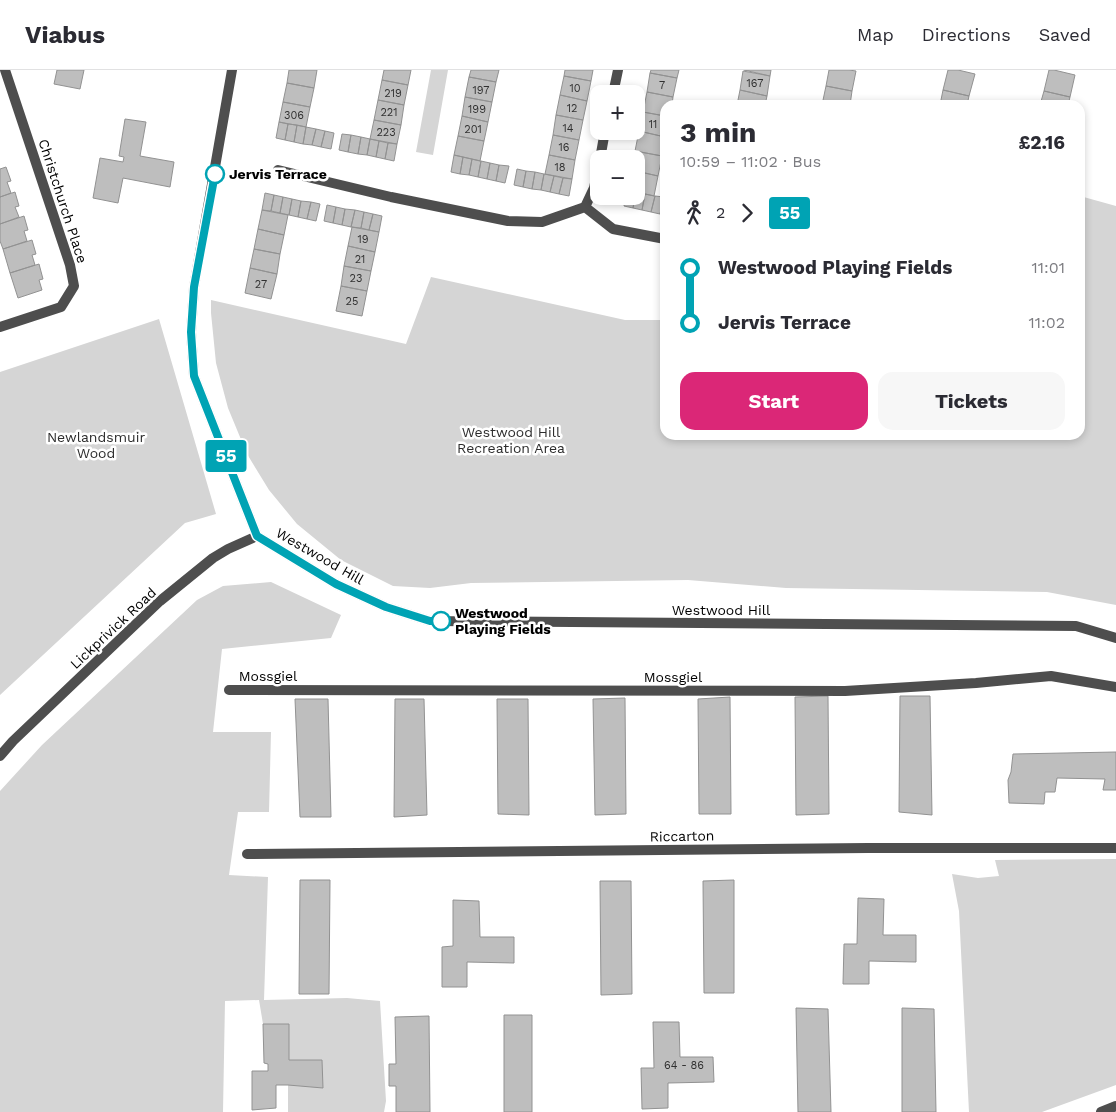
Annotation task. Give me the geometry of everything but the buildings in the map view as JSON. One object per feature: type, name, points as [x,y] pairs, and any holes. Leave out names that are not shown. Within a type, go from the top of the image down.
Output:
[{"type":"street","name":"Christchurch Place","points":[[0,326],[61,307],[74,286],[70,266],[6,70]]},
{"type":"street","name":"Westwood Hill","points":[[232,70],[194,287],[191,332],[194,376],[257,536],[336,584],[386,607],[430,621],[1076,626],[1116,638]]},
{"type":"street","points":[[615,85],[618,70]]},
{"type":"street","points":[[278,170],[391,197],[508,221],[542,222],[584,207],[590,196]]},
{"type":"street","points":[[584,207],[613,230],[660,238]]},
{"type":"street","name":"Lickprivick Road","points":[[0,756],[160,600],[213,558],[257,536]]},
{"type":"street","name":"Mossgiel","points":[[229,690],[846,691],[976,683],[1051,676],[1116,687]]},
{"type":"street","name":"Riccarton","points":[[247,854],[878,848],[1116,848]]},
{"type":"street","points":[[1102,1112],[1116,1106]]},
{"type":"green space","points":[[431,70],[448,70],[433,155],[416,152]]},
{"type":"green space","name":"Westwood Hill Recreation Area","points":[[1085,197],[1116,206],[1116,605],[1047,592],[786,588],[688,580],[471,583],[430,588],[393,586],[341,560],[297,524],[269,490],[247,454],[228,408],[216,363],[211,300],[406,344],[431,277],[625,320],[660,320],[660,440],[1085,440]]},
{"type":"green space","name":"Newlandsmuir Wood","points":[[159,319],[216,514],[185,523],[0,695],[0,372]]},
{"type":"green space","points":[[271,582],[341,615],[331,638],[222,649],[213,732],[271,732],[269,812],[238,812],[229,875],[268,877],[264,1000],[347,998],[380,1001],[386,1101],[384,1112],[288,1112],[288,1085],[322,1060],[289,1060],[289,1024],[263,1024],[259,1000],[225,1001],[223,1112],[0,1112],[0,791],[42,745],[197,600],[223,586]]},
{"type":"green space","points":[[1116,859],[1116,1085],[1042,1112],[969,1112],[959,911],[952,874],[978,878],[999,876],[995,860]]},
{"type":"bus line","name":"55","points":[[215,174],[194,287],[191,332],[194,376],[257,536],[336,584],[386,607],[430,621],[441,621]]},
{"type":"place","name":"Jervis Terrace","points":[[215,174]]},
{"type":"place","name":"Westwood Playing Fields","points":[[441,621]]}]
